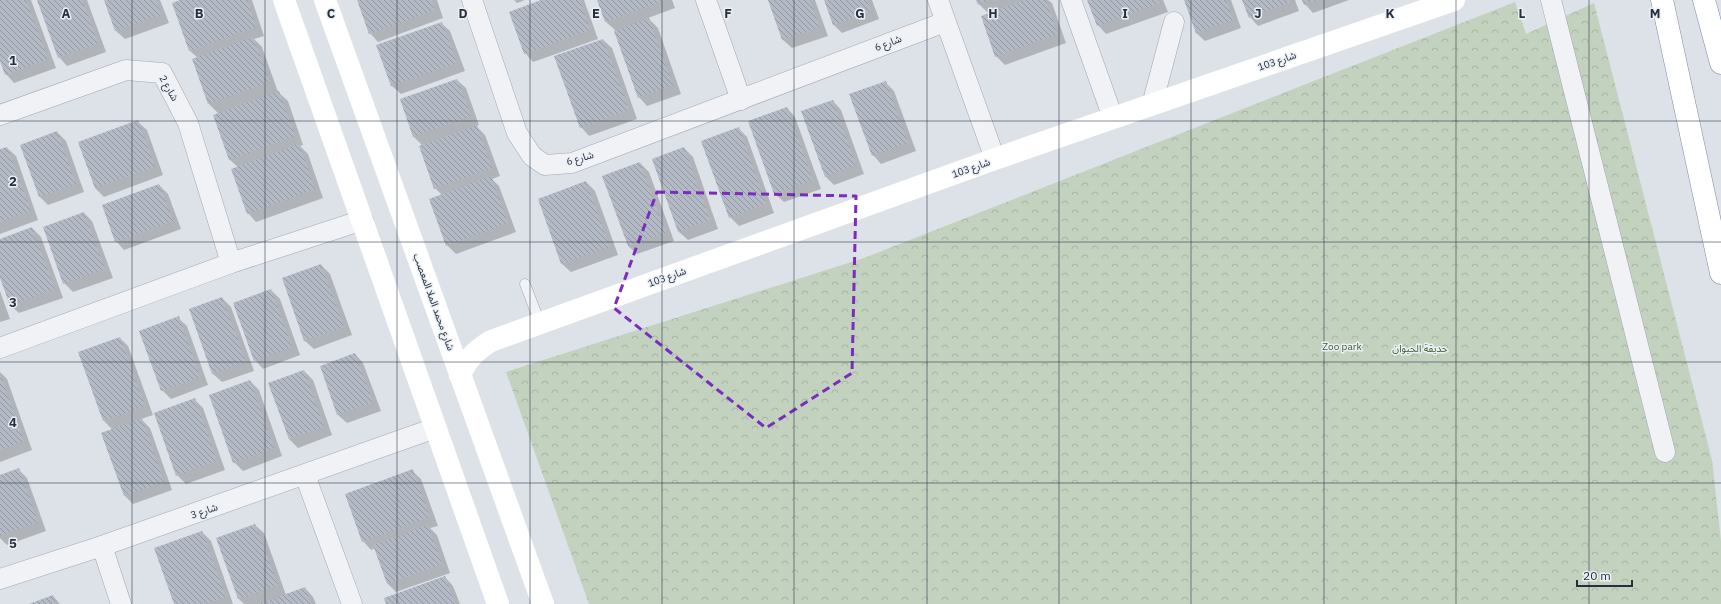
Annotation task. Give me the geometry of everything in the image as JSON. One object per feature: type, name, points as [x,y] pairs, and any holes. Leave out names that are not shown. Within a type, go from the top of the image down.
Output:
[{"type":"main road","points":[[284,0],[498,604]]},
{"type":"main road","name":"شارع محمد الملا المعصب","points":[[325,0],[445,332],[540,602]]},
{"type":"main road","name":"شارع 103","points":[[460,375],[466,361],[476,351],[491,341],[995,159],[1454,0]]},
{"type":"main road","points":[[1662,0],[1721,274]]},
{"type":"main road","points":[[1704,0],[1721,63]]},
{"type":"main road","name":"شارع 103","points":[[445,332],[459,339],[491,341]]},
{"type":"street","name":"شارع 6","points":[[472,0],[517,133],[532,156],[545,165],[572,163],[945,22]]},
{"type":"street","points":[[706,0],[741,100]]},
{"type":"street","points":[[938,0],[995,159]]},
{"type":"street","points":[[1071,0],[1113,118]]},
{"type":"street","points":[[1551,0],[1665,452]]},
{"type":"street","points":[[1152,105],[1174,22]]},
{"type":"street","name":"شارع 2","points":[[0,115],[126,70],[162,73],[188,123],[231,263]]},
{"type":"street","points":[[0,348],[231,263],[362,220]]},
{"type":"street","name":"شارع 3","points":[[0,580],[102,546],[435,428]]},
{"type":"street","points":[[305,475],[352,604]]},
{"type":"street","points":[[102,546],[121,604]]},
{"type":"lane","points":[[525,284],[540,323]]},
{"type":"highlighted area","points":[[657,192],[856,196],[852,373],[766,428],[614,308]]},
{"type":"green space","name":"حديقة الحيوان","points":[[1515,2],[1526,34],[1594,3],[1712,460],[1721,541],[1721,604],[589,604],[506,372],[864,258]]},
{"type":"building","points":[[0,0],[26,0],[48,59],[5,75],[0,61]]},
{"type":"building","points":[[37,0],[82,0],[98,43],[58,58]]},
{"type":"building","points":[[104,0],[156,0],[161,15],[115,31]]},
{"type":"building","points":[[180,0],[247,0],[256,27],[189,51],[172,3]]},
{"type":"building","points":[[357,0],[432,0],[435,10],[369,34]]},
{"type":"building","points":[[541,0],[580,0],[590,30],[524,54],[509,12]]},
{"type":"building","points":[[597,0],[666,0],[605,22]]},
{"type":"building","points":[[768,0],[810,0],[820,27],[782,40]]},
{"type":"building","points":[[824,0],[867,0],[871,11],[833,25]]},
{"type":"building","points":[[976,0],[990,0],[978,5]]},
{"type":"building","points":[[1025,0],[1046,0],[1058,34],[995,57],[981,16]]},
{"type":"building","points":[[1087,0],[1158,0],[1160,3],[1097,26]]},
{"type":"building","points":[[1184,0],[1226,0],[1233,20],[1196,33]]},
{"type":"building","points":[[1242,0],[1290,0],[1291,2],[1249,18]]},
{"type":"building","points":[[1302,0],[1317,0],[1304,5]]},
{"type":"building","points":[[649,18],[673,85],[638,98],[614,31]]},
{"type":"building","points":[[442,22],[457,63],[391,86],[376,45]]},
{"type":"building","points":[[253,37],[270,82],[208,104],[192,59]]},
{"type":"building","points":[[603,39],[629,110],[580,128],[554,56]]},
{"type":"building","points":[[457,79],[471,116],[413,137],[400,99]]},
{"type":"building","points":[[886,81],[908,143],[872,156],[849,94]]},
{"type":"building","points":[[279,91],[295,136],[229,160],[213,115]]},
{"type":"building","points":[[833,100],[856,165],[825,177],[801,111]]},
{"type":"building","points":[[787,107],[813,180],[774,194],[748,121]]},
{"type":"building","points":[[138,120],[155,167],[95,188],[78,142]]},
{"type":"building","points":[[477,125],[492,168],[434,189],[419,146]]},
{"type":"building","points":[[739,127],[766,204],[729,218],[701,141]]},
{"type":"building","points":[[57,131],[76,184],[39,197],[20,145]]},
{"type":"building","points":[[299,144],[315,189],[247,214],[231,169]]},
{"type":"building","points":[[7,147],[31,211],[0,222],[0,149]]},
{"type":"building","points":[[684,147],[710,220],[678,232],[652,159]]},
{"type":"building","points":[[640,162],[666,233],[628,246],[602,176]]},
{"type":"building","points":[[491,176],[508,223],[446,246],[429,199]]},
{"type":"building","points":[[586,181],[610,247],[561,264],[538,199]]},
{"type":"building","points":[[159,184],[173,221],[115,242],[102,205]]},
{"type":"building","points":[[84,212],[105,269],[63,284],[43,227]]},
{"type":"building","points":[[32,227],[55,289],[10,305],[0,278],[0,239]]},
{"type":"building","points":[[321,264],[344,327],[304,341],[282,278]]},
{"type":"building","points":[[271,289],[292,347],[254,361],[233,303]]},
{"type":"building","points":[[222,297],[246,362],[212,374],[189,309]]},
{"type":"building","points":[[179,316],[200,377],[161,391],[139,331]]},
{"type":"building","points":[[120,337],[145,406],[103,421],[78,352]]},
{"type":"building","points":[[355,353],[373,402],[337,415],[320,366]]},
{"type":"building","points":[[304,370],[324,427],[289,439],[268,383]]},
{"type":"building","points":[[0,373],[24,441],[0,450]]},
{"type":"building","points":[[250,380],[274,448],[233,463],[209,395]]},
{"type":"building","points":[[195,398],[217,461],[176,476],[154,413]]},
{"type":"building","points":[[142,418],[164,482],[124,496],[101,433]]},
{"type":"building","points":[[19,468],[38,522],[0,536],[0,475]]},
{"type":"building","points":[[413,469],[430,517],[362,542],[345,494]]},
{"type":"building","points":[[255,524],[278,585],[238,599],[216,538]]},
{"type":"building","points":[[428,525],[442,564],[387,584],[373,545]]},
{"type":"building","points":[[202,531],[226,597],[205,604],[174,604],[154,548]]},
{"type":"building","points":[[445,576],[455,604],[386,604],[384,598]]},
{"type":"building","points":[[305,587],[311,604],[259,604]]},
{"type":"building","points":[[53,595],[56,604],[29,604]]},
{"type":"park label","name":"Zoo park","points":[[1342,346]]}]
